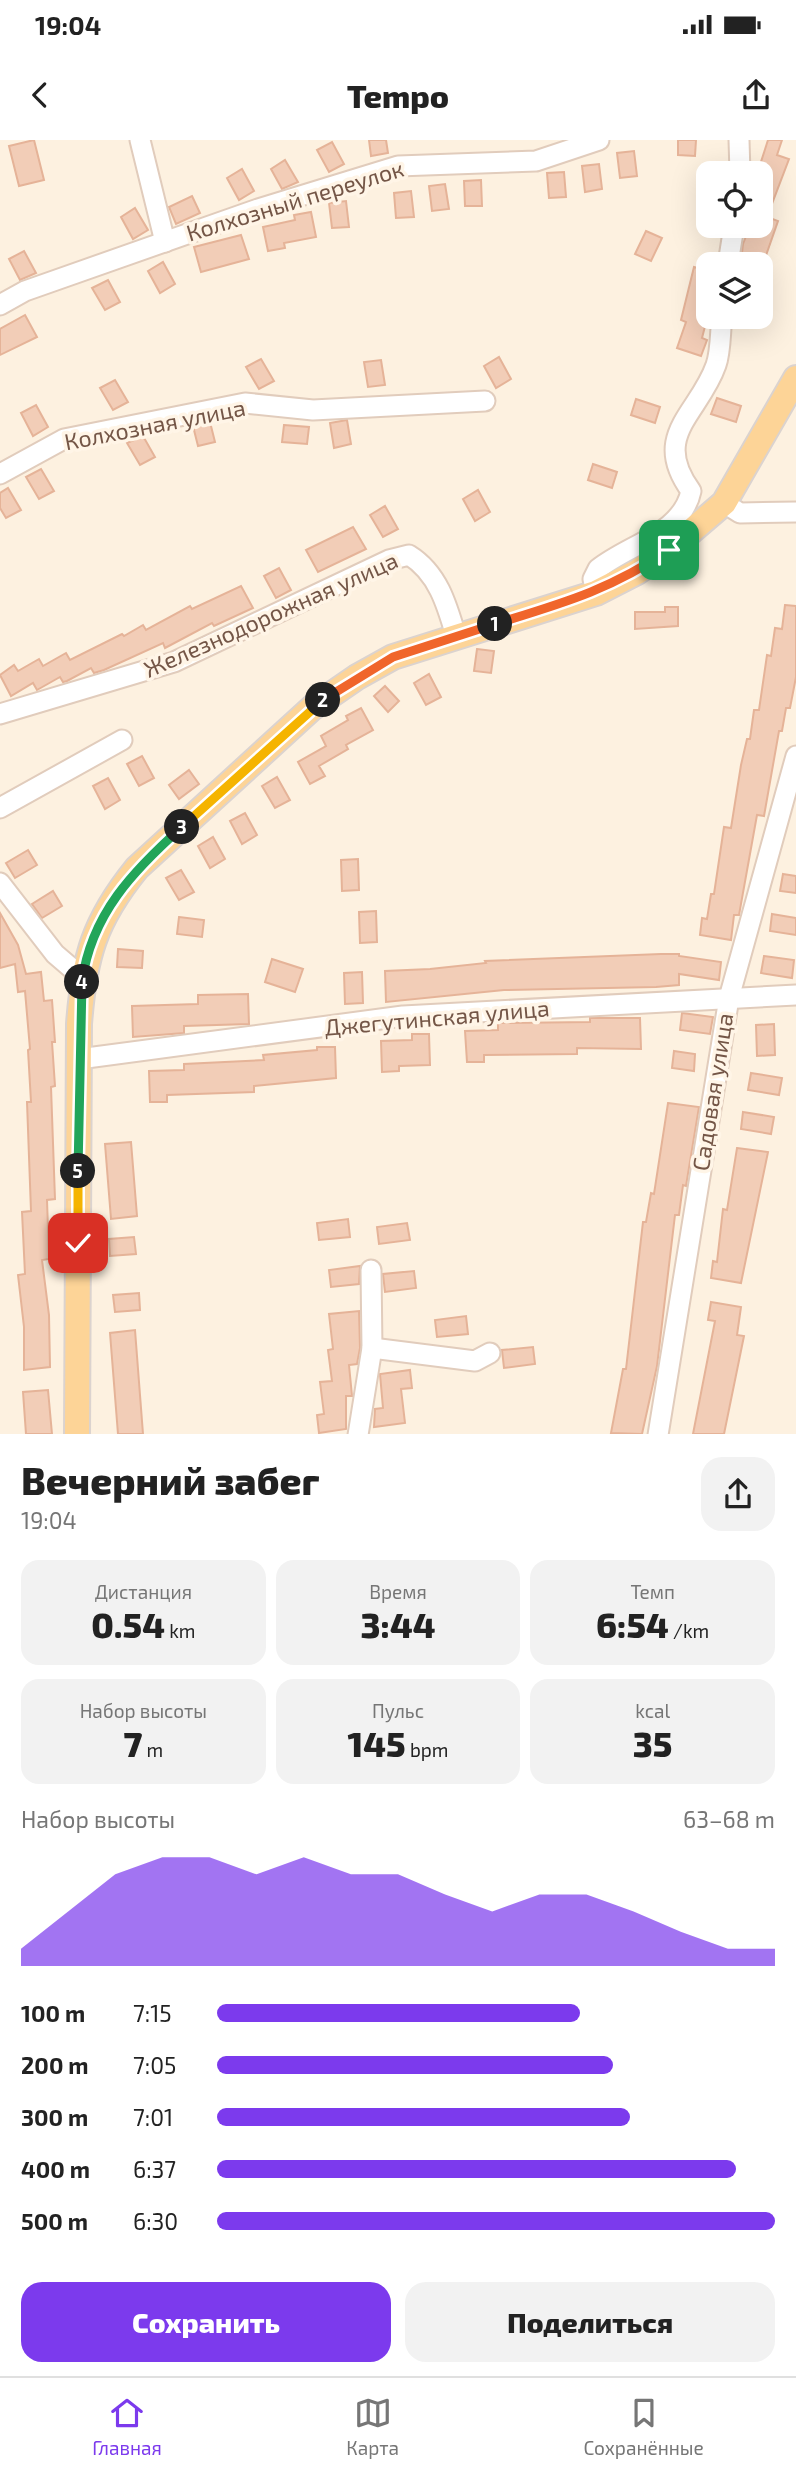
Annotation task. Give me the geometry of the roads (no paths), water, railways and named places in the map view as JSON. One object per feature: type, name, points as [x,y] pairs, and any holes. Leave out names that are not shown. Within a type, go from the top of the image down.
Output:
[{"type":"main road","points":[[77,1434],[79,1059],[83,978],[99,923],[115,896],[137,867],[312,708],[356,677],[393,657],[596,593],[637,572],[669,550],[724,503],[796,378]]},
{"type":"street","points":[[140,140],[165,242]]},
{"type":"street","name":"Колхозный переулок","points":[[0,305],[25,291],[165,242],[398,166],[536,161],[599,140]]},
{"type":"street","points":[[739,140],[740,161]]},
{"type":"street","points":[[596,593],[593,579],[598,569],[672,523],[688,508],[691,491],[681,477],[674,458],[678,434],[716,365],[720,329]]},
{"type":"street","name":"Колхозная улица","points":[[0,474],[64,439],[245,403],[313,410],[485,401]]},
{"type":"street","points":[[724,503],[740,513],[796,512]]},
{"type":"street","name":"Железнодорожная улица","points":[[0,715],[174,662],[389,560],[409,555],[425,565],[445,600],[456,636]]},
{"type":"street","points":[[0,808],[122,740]]},
{"type":"street","name":"Садовая улица","points":[[658,1434],[729,998],[796,756]]},
{"type":"street","points":[[0,883],[55,954],[83,978]]},
{"type":"street","name":"Джегутинская улица","points":[[79,1059],[403,1016],[796,995]]},
{"type":"street","points":[[358,1434],[372,1348],[371,1270]]},
{"type":"street","points":[[372,1348],[475,1360],[490,1353]]}]
